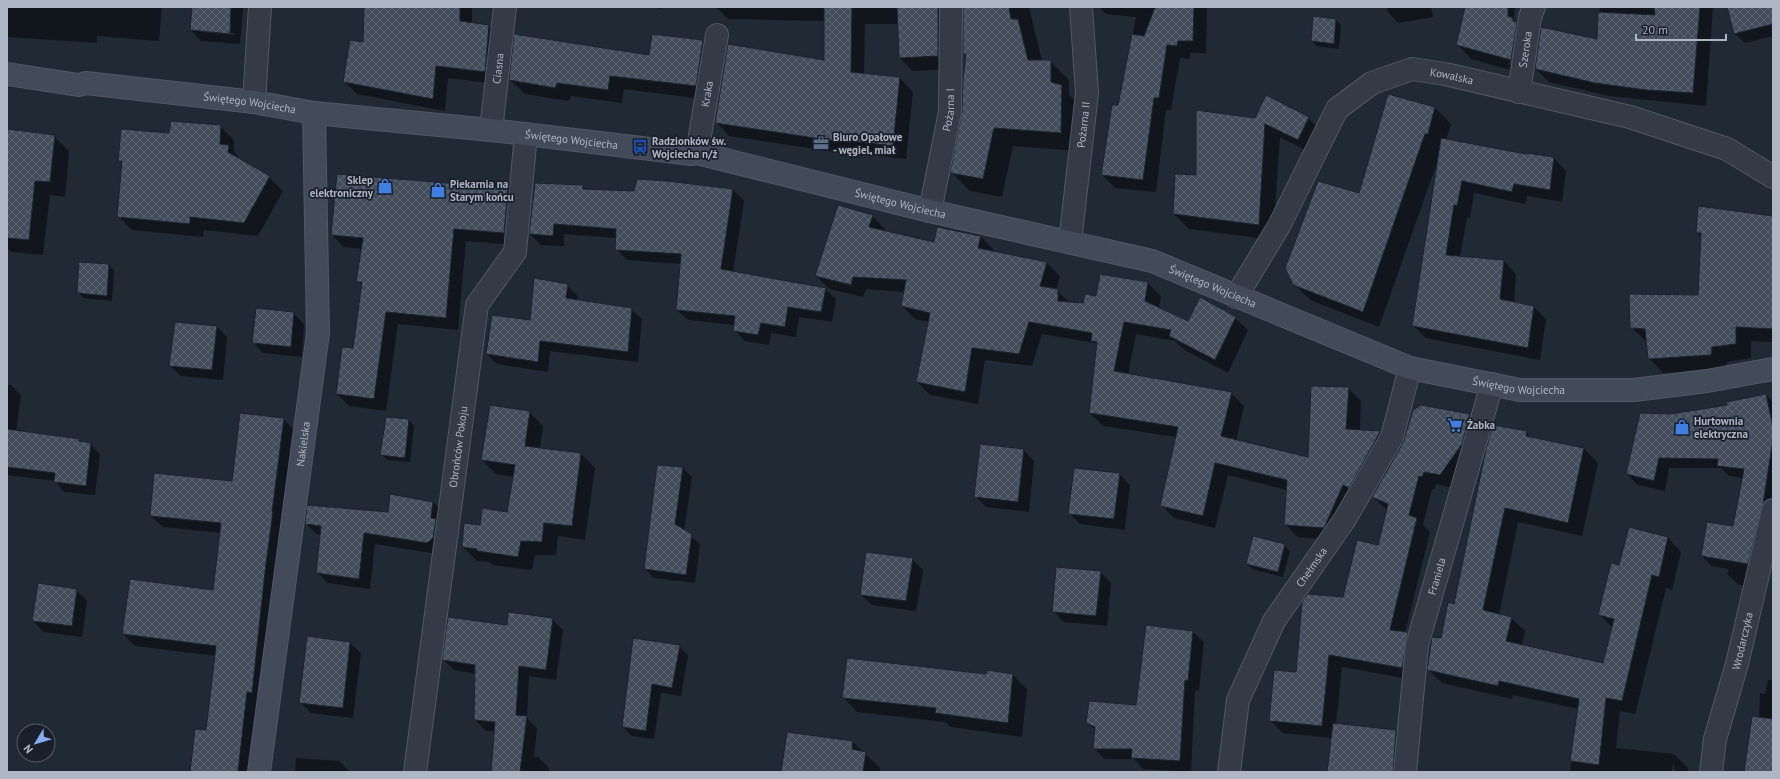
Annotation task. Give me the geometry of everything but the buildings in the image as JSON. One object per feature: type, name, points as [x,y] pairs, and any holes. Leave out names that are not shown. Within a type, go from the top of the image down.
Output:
[{"type":"street","points":[[254,102],[260,7]]},
{"type":"street","name":"Ciasna","points":[[491,130],[505,7]]},
{"type":"street","name":"Pożarna I","points":[[930,211],[950,112],[951,7]]},
{"type":"street","name":"Pożarna II","points":[[1070,242],[1087,93],[1081,7]]},
{"type":"street","name":"Szeroka","points":[[1519,92],[1530,17],[1534,7]]},
{"type":"street","name":"Kraka","points":[[697,153],[717,35]]},
{"type":"street","name":"Kowalska","points":[[1236,297],[1280,226],[1337,109],[1372,83],[1412,69],[1445,74],[1630,117],[1727,149],[1773,177]]},
{"type":"street","name":"Świętego Wojciecha","points":[[7,74],[79,85],[86,83],[254,102],[314,114],[491,130],[692,154],[697,153],[930,211],[1152,261],[1410,368],[1520,390],[1634,390],[1707,381],[1773,369]]},
{"type":"street","name":"Nakielska","points":[[259,772],[318,333],[314,114]]},
{"type":"street","name":"Obrońców Pokoju","points":[[415,772],[477,305],[515,252],[526,134]]},
{"type":"street","name":"Chełmska","points":[[1229,772],[1238,700],[1274,621],[1345,519],[1392,437],[1410,368]]},
{"type":"street","name":"Franiela","points":[[1405,772],[1417,644],[1492,384]]},
{"type":"street","name":"Wrodarczyka","points":[[1711,772],[1715,740],[1737,664],[1773,510]]},
{"type":"place","name":"Biuro Opałowe - węgiel, miał","points":[[821,143]]},
{"type":"place","name":"Radzionków św. Wojciecha n/ż","points":[[640,147]]},
{"type":"place","name":"Sklep elektroniczny","points":[[385,186]]},
{"type":"place","name":"Piekarnia na Starym końcu","points":[[438,190]]},
{"type":"place","name":"Żabka","points":[[1455,425]]},
{"type":"place","name":"Hurtownia elektryczna","points":[[1682,427]]}]
